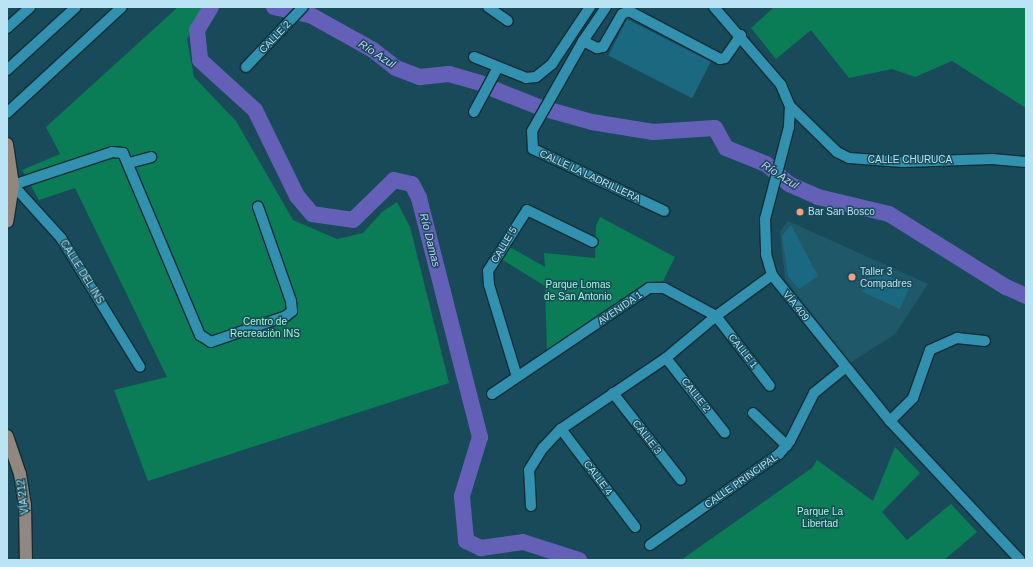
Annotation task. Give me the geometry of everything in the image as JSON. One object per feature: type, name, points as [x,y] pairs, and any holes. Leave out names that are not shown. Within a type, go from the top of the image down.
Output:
[{"type":"main road","points":[[7,144],[10,185],[7,222]]},
{"type":"main road","name":"VÍA 212","points":[[7,436],[20,474],[25,505],[26,560]]},
{"type":"street","points":[[7,28],[30,7]]},
{"type":"street","points":[[7,70],[76,7]]},
{"type":"street","points":[[7,114],[122,7]]},
{"type":"street","points":[[488,7],[508,21]]},
{"type":"street","points":[[474,57],[531,78],[552,64],[590,7]]},
{"type":"street","name":"CALLE LA LADRILLERA","points":[[606,7],[583,41],[532,131],[533,149],[664,211]]},
{"type":"street","name":"VÍA 409","points":[[714,7],[741,35],[781,85],[790,106],[789,127],[774,185],[764,236],[772,275],[890,421],[1020,560]]},
{"type":"street","name":"CALLE 2","points":[[246,67],[302,8]]},
{"type":"street","points":[[583,41],[596,48],[603,47],[625,11],[720,59],[725,58],[741,35]]},
{"type":"street","points":[[474,112],[498,67]]},
{"type":"street","name":"CALLE CHURUCA","points":[[790,106],[837,152],[849,158],[903,162],[992,159],[1026,162]]},
{"type":"street","points":[[10,185],[112,152],[122,153],[129,163],[200,335],[206,341],[286,316],[292,311],[291,301],[258,207]]},
{"type":"street","points":[[129,163],[151,156]]},
{"type":"street","name":"CALLE DEL INS","points":[[10,185],[61,238],[140,367]]},
{"type":"street","name":"CALLE 5","points":[[516,377],[489,285],[488,271],[527,210],[593,242]]},
{"type":"street","points":[[531,506],[528,484],[529,470],[543,448],[561,429],[666,358],[716,316],[772,275]]},
{"type":"street","name":"AVENIDA 1","points":[[492,394],[654,286],[664,288],[716,316]]},
{"type":"street","name":"CALLE 1","points":[[716,316],[770,386]]},
{"type":"street","points":[[890,421],[912,398],[930,350],[957,338],[985,341]]},
{"type":"street","name":"CALLE 2","points":[[666,358],[725,433]]},
{"type":"street","name":"CALLE PRINCIPAL","points":[[650,545],[787,446],[814,393],[846,367]]},
{"type":"street","name":"CALLE 3","points":[[613,393],[681,480]]},
{"type":"street","points":[[753,414],[787,446]]},
{"type":"street","name":"CALLE 4","points":[[561,429],[635,527]]},
{"type":"shaded area","points":[[788,221],[928,284],[895,334],[850,363],[785,279],[780,232]]},
{"type":"green space","name":"Centro de Recreación INS","points":[[178,7],[206,7],[187,39],[194,77],[236,121],[293,220],[337,239],[363,233],[382,212],[397,202],[410,227],[449,383],[148,481],[114,390],[167,377],[75,188],[39,200],[22,170],[60,154],[46,127]]},
{"type":"green space","points":[[774,7],[1026,7],[1026,108],[952,61],[915,77],[892,69],[849,78],[811,30],[776,59],[751,28]]},
{"type":"green space","name":"Parque Lomas de San Antonio","points":[[600,217],[675,257],[663,281],[646,282],[547,353],[545,286],[501,259],[508,246],[545,267],[544,253],[595,258],[596,226]]},
{"type":"green space","name":"Parque La Libertad","points":[[895,447],[920,473],[882,512],[907,540],[951,504],[977,532],[944,560],[681,560],[812,468],[817,460],[873,501]]},
{"type":"building","points":[[627,19],[711,62],[692,98],[608,56]]},
{"type":"building","points":[[791,225],[818,276],[799,289],[788,276],[782,236]]},
{"type":"building","points":[[873,269],[910,286],[900,309],[862,292]]},
{"type":"waterway","name":"Río Damas","points":[[211,7],[197,30],[200,60],[255,110],[297,196],[312,214],[353,220],[394,180],[412,184],[419,198],[480,437],[462,496],[466,541],[481,548],[523,542],[579,560]]},
{"type":"waterway","name":"Río Azul","points":[[274,7],[312,16],[373,50],[396,68],[420,77],[449,74],[483,84]]},
{"type":"waterway","name":"Río Azul","points":[[491,88],[539,107]]},
{"type":"waterway","name":"Río Azul","points":[[549,110],[592,122],[653,132],[715,128],[726,148],[766,164],[789,184],[818,197],[889,214],[1006,287],[1026,296]]},
{"type":"place","name":"Bar San Bosco","points":[[800,212]]},
{"type":"place","name":"Taller 3 Compadres","points":[[852,277]]}]
